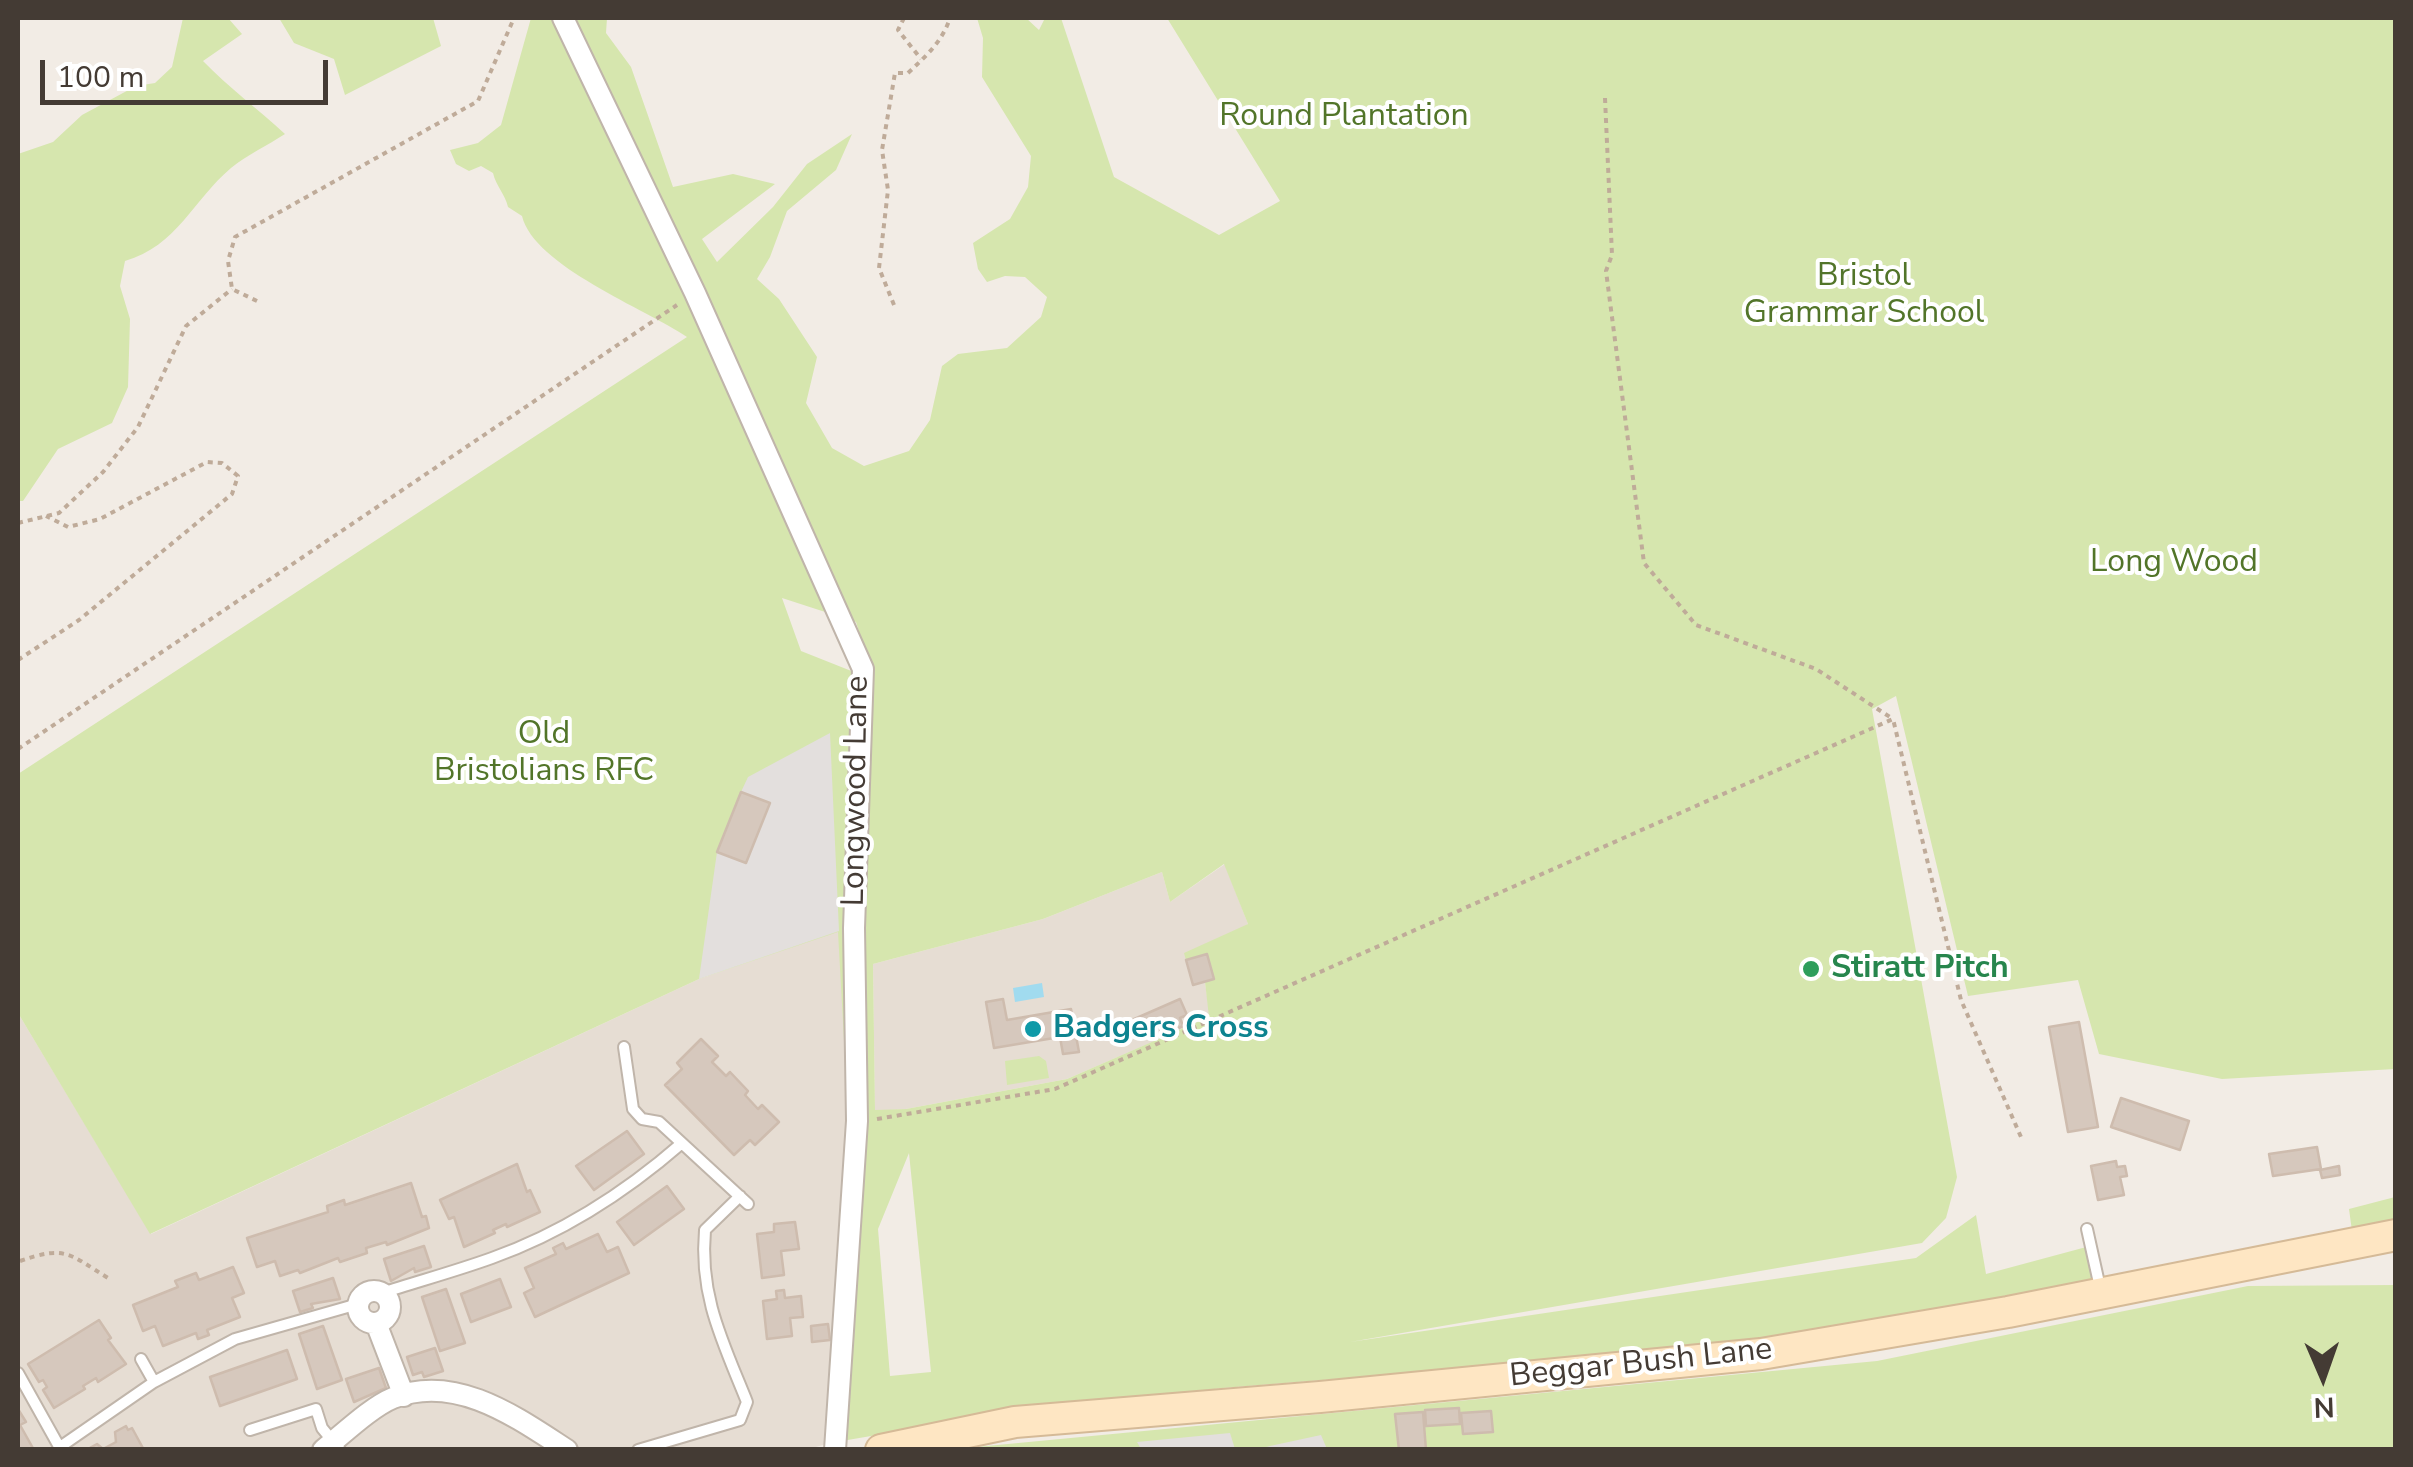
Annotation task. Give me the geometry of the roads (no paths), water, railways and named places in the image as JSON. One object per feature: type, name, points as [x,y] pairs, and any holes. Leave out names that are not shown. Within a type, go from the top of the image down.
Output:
[{"type":"main road","name":"Beggar Bush Lane","points":[[881,1450],[1014,1422],[1760,1354],[2396,1235]]},
{"type":"street","name":"Longwood Lane","points":[[563,18],[695,293],[863,669],[854,928],[857,1120],[835,1450]]},
{"type":"street","points":[[372,1290],[382,1293],[390,1310],[376,1323],[359,1314],[358,1304],[362,1295],[372,1290]]},
{"type":"street","points":[[376,1323],[404,1396]]},
{"type":"street","points":[[332,1447],[392,1398],[428,1392],[466,1393],[567,1450]]},
{"type":"lane","points":[[624,1047],[633,1110],[642,1119],[659,1122],[744,1200],[705,1230],[702,1263],[705,1288],[748,1402],[740,1420],[638,1450]]},
{"type":"lane","points":[[382,1293],[496,1257],[556,1228],[622,1192],[682,1143]]},
{"type":"lane","points":[[2086,1229],[2101,1293]]},
{"type":"lane","points":[[18,1373],[60,1448],[154,1382],[236,1339],[358,1304]]},
{"type":"lane","points":[[140,1359],[154,1382]]},
{"type":"lane","points":[[250,1430],[316,1409],[332,1447]]},
{"type":"water","points":[[1042,983],[1044,997],[1015,1002],[1013,988]]},
{"type":"place","name":"Stiratt Pitch","points":[[1811,969]]},
{"type":"place","name":"Badgers Cross","points":[[1033,1029]]},
{"type":"park label","name":"Round Plantation","points":[[1344,117]]},
{"type":"park label","name":"Bristol Grammar School","points":[[1864,296]]},
{"type":"park label","name":"Long Wood","points":[[2174,563]]},
{"type":"park label","name":"Old Bristolians RFC","points":[[544,754]]}]
